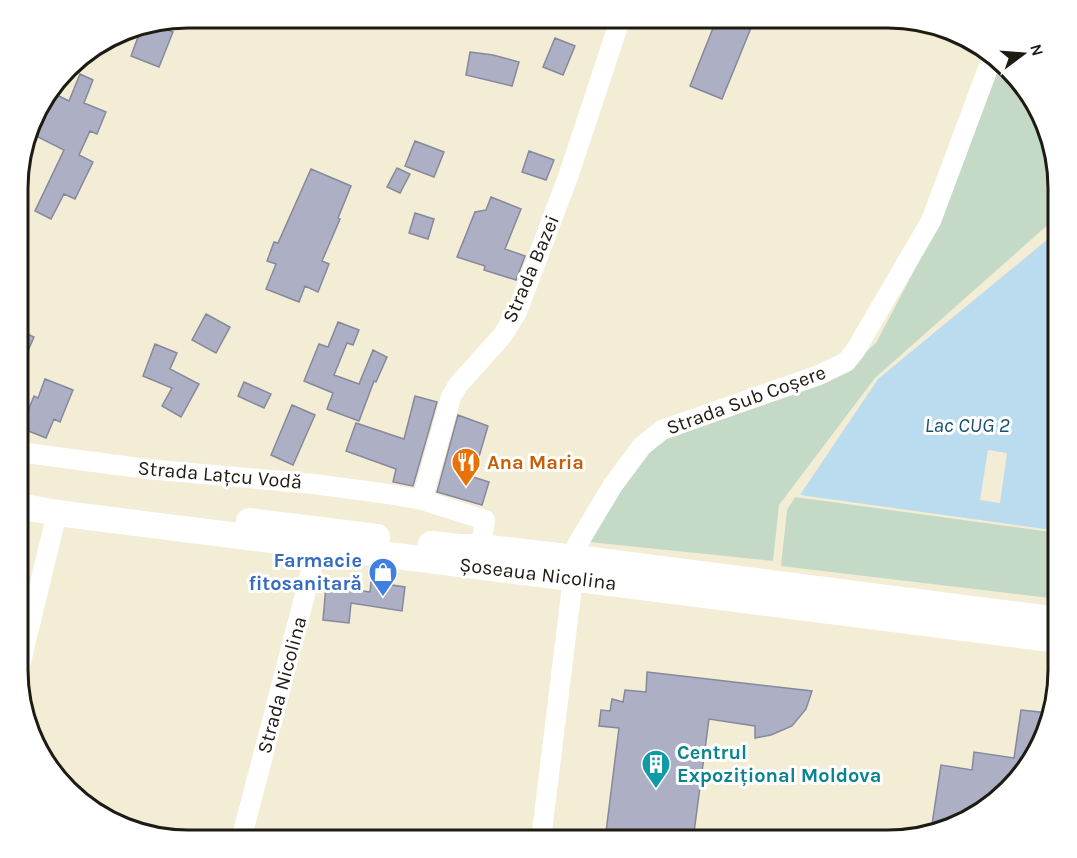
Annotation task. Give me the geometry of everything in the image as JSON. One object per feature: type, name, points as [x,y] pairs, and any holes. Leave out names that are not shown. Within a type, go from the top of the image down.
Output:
[{"type":"main road","name":"Șoseaua Nicolina","points":[[29,494],[318,538]]},
{"type":"main road","name":"Șoseaua Nicolina","points":[[29,508],[57,513],[318,538],[575,569],[1048,619]]},
{"type":"main road","name":"Șoseaua Nicolina","points":[[575,569],[1048,638]]},
{"type":"street","name":"Strada Bazei","points":[[422,500],[451,397],[458,385],[502,336],[517,312],[568,177],[617,29]]},
{"type":"street","name":"Strada Sub Coșere","points":[[542,830],[577,545],[613,485],[642,446],[662,430],[819,375],[846,362],[855,351],[931,221],[990,65]]},
{"type":"street","name":"Strada Lațcu Vodă","points":[[29,453],[147,469],[314,483],[422,500]]},
{"type":"street","points":[[422,500],[485,520],[479,557]]},
{"type":"street","points":[[29,629],[57,513]]},
{"type":"street","name":"Strada Nicolina","points":[[244,829],[318,538]]},
{"type":"green space","points":[[993,81],[993,84],[1010,84],[1022,100],[1040,137],[1047,168],[1048,225],[875,378],[779,505],[773,561],[589,542],[628,480],[660,439],[846,370],[876,343],[933,235]]},
{"type":"green space","points":[[795,497],[1048,532],[1048,598],[781,566],[787,510]]},
{"type":"water","name":"Lac CUG 2","points":[[1048,239],[1048,529],[800,495],[878,379]]},
{"type":"pier","points":[[988,450],[1007,453],[1000,503],[980,500]]},
{"type":"building","points":[[713,29],[751,29],[722,99],[690,86]]},
{"type":"building","points":[[168,30],[173,32],[159,67],[131,56],[138,37]]},
{"type":"building","points":[[555,38],[575,46],[563,75],[543,67]]},
{"type":"building","points":[[470,52],[519,62],[512,86],[466,75]]},
{"type":"building","points":[[80,74],[93,80],[84,103],[106,112],[97,134],[90,131],[79,155],[93,162],[75,199],[64,194],[51,219],[35,211],[64,150],[37,137],[58,96],[69,101]]},
{"type":"building","points":[[415,141],[444,152],[434,177],[405,166]]},
{"type":"building","points":[[529,151],[554,160],[546,180],[522,172]]},
{"type":"building","points":[[397,168],[410,174],[400,193],[387,187]]},
{"type":"building","points":[[311,169],[351,186],[322,261],[329,264],[318,292],[305,286],[299,302],[266,289],[276,264],[267,261],[274,242],[278,243]]},
{"type":"building","points":[[491,197],[521,209],[505,249],[525,256],[516,280],[484,270],[485,266],[457,257],[475,212],[486,210]]},
{"type":"building","points":[[415,213],[434,219],[428,239],[409,233]]},
{"type":"building","points":[[206,314],[230,327],[216,353],[192,340]]},
{"type":"building","points":[[338,322],[359,330],[353,345],[347,343],[334,375],[359,384],[373,350],[387,357],[376,382],[374,381],[359,421],[327,409],[333,393],[304,381],[319,344],[328,347]]},
{"type":"building","points":[[28,334],[34,337],[28,350]]},
{"type":"building","points":[[155,344],[177,353],[170,369],[199,384],[181,417],[162,406],[172,388],[143,376]]},
{"type":"building","points":[[45,379],[73,390],[60,422],[54,419],[46,438],[28,431],[28,410],[34,396],[38,398]]},
{"type":"building","points":[[244,382],[271,394],[264,408],[238,396]]},
{"type":"building","points":[[415,396],[437,402],[413,486],[393,482],[396,469],[346,451],[356,423],[404,439]]},
{"type":"building","points":[[292,405],[315,415],[293,465],[271,455]]},
{"type":"building","points":[[458,415],[488,426],[473,477],[489,482],[482,505],[437,492]]},
{"type":"building","points":[[371,582],[405,587],[402,611],[351,603],[349,623],[323,620],[326,586],[370,592]]},
{"type":"building","name":"Centrul Expozițional Moldova","points":[[647,672],[812,691],[806,709],[792,726],[771,735],[755,738],[755,726],[709,719],[694,830],[606,830],[619,728],[599,726],[601,710],[610,711],[612,699],[623,702],[625,690],[646,692]]},
{"type":"building","points":[[1021,710],[1042,712],[1027,749],[1002,783],[968,808],[932,823],[941,765],[972,770],[974,752],[1014,758]]},
{"type":"place","name":"Ana Maria","points":[[466,488]]},
{"type":"place","name":"Farmacie fitosanitară","points":[[383,598]]},
{"type":"place","name":"Centrul Expozițional Moldova","points":[[656,790]]}]
